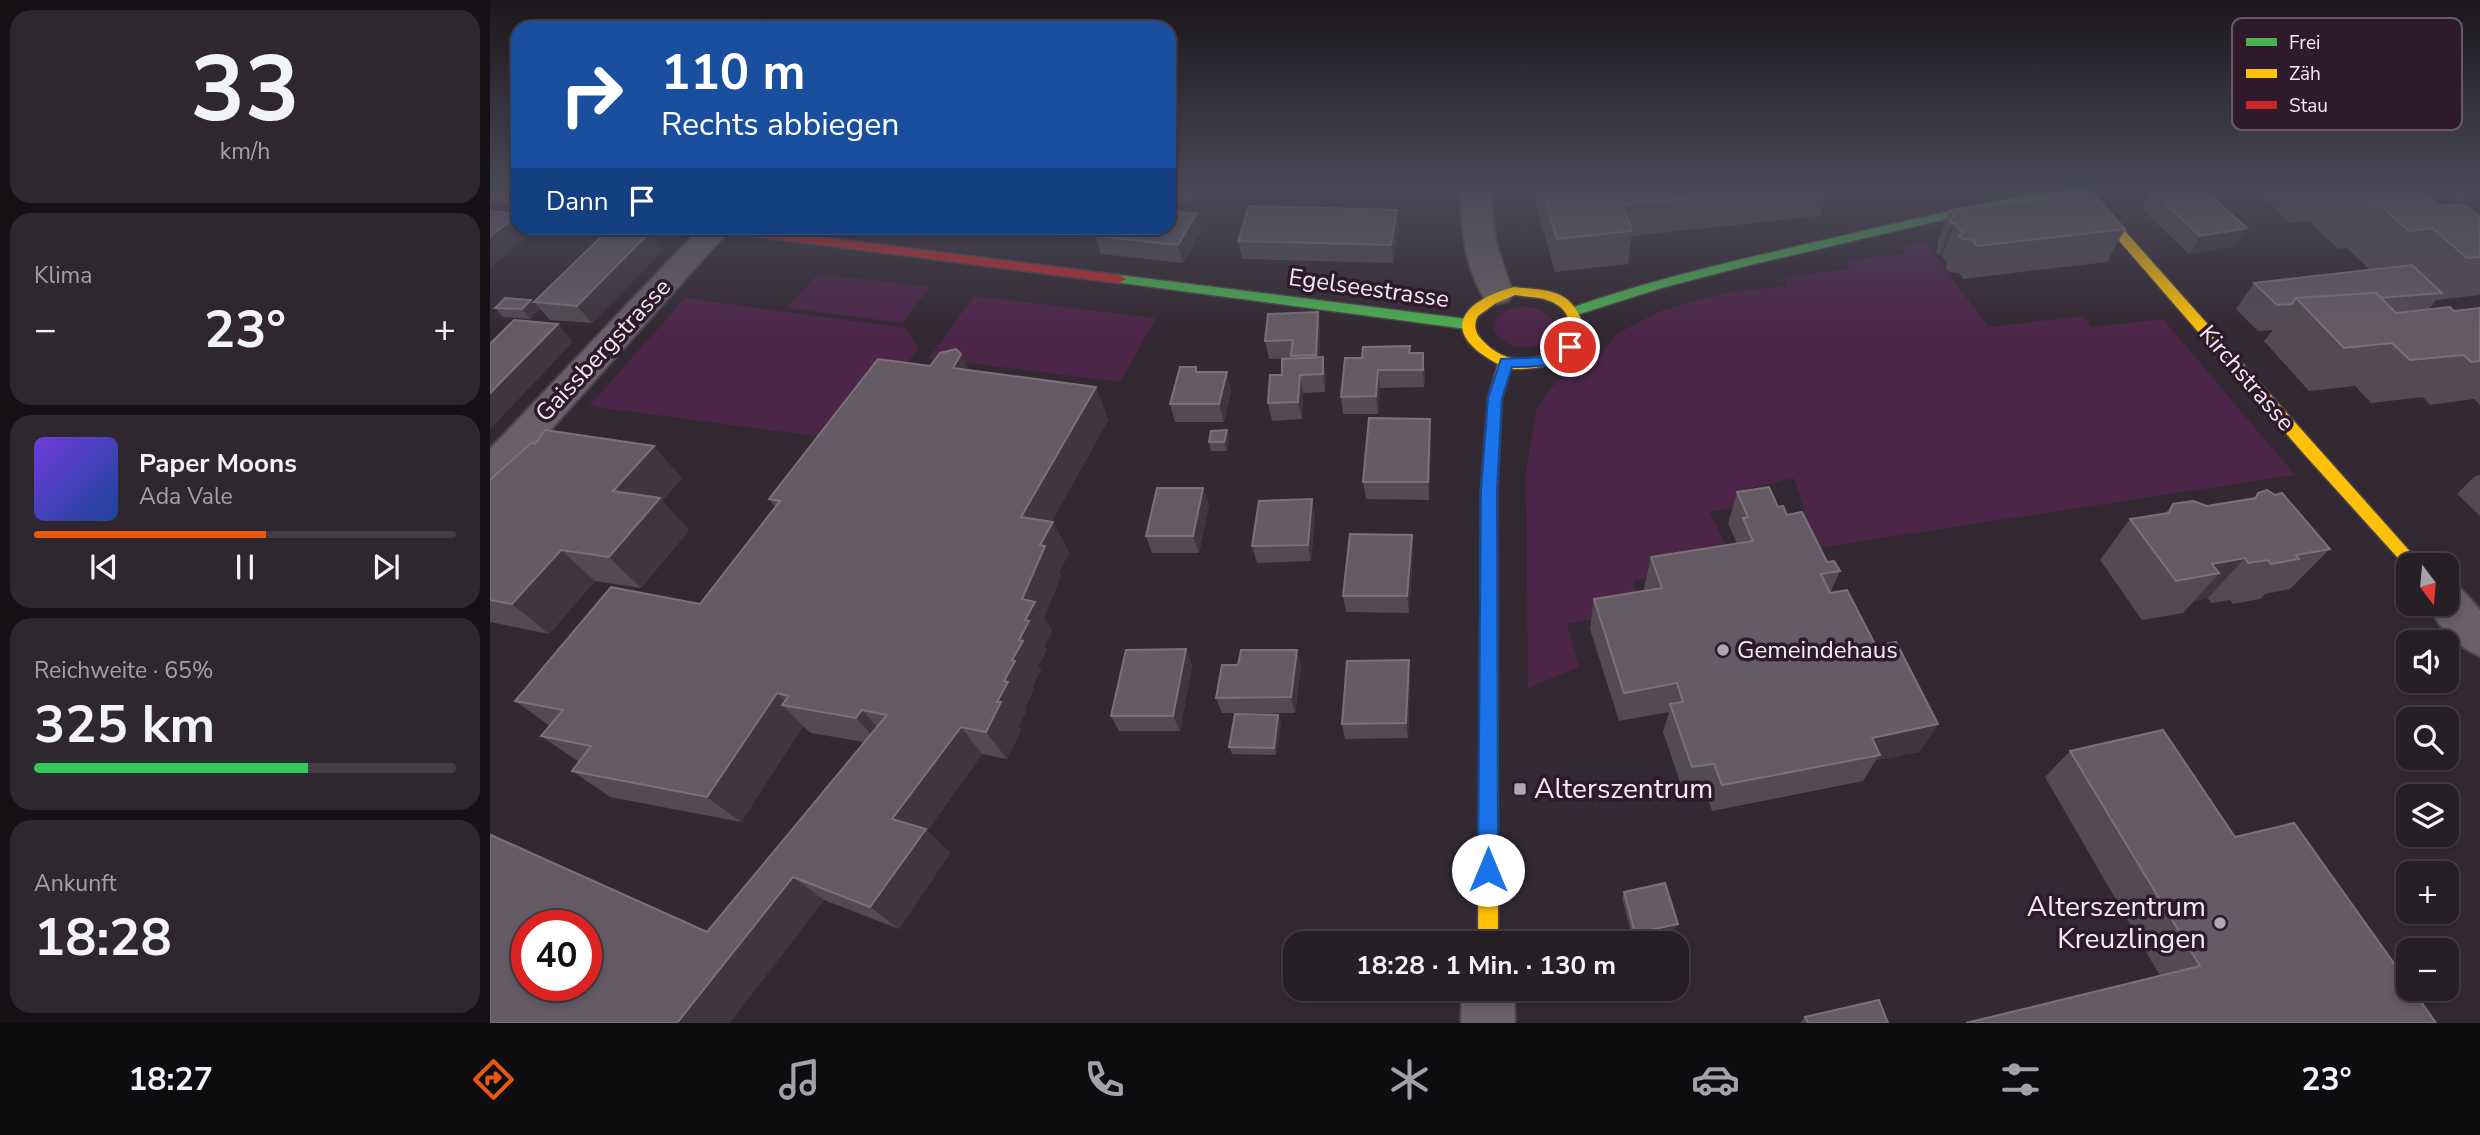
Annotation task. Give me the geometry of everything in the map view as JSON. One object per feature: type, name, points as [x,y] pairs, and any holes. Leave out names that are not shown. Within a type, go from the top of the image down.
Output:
[{"type":"main road","name":"Egelseestrasse","points":[[782,236],[1467,324]]},
{"type":"main road","points":[[1573,312],[1611,298],[1709,271],[1859,236]]},
{"type":"main road","name":"Kirchstrasse","points":[[2127,236],[2309,450],[2403,553]]},
{"type":"main road","points":[[1532,291],[1563,302],[1573,312],[1578,323],[1577,335],[1570,347],[1559,356],[1543,362],[1506,362],[1489,356],[1476,347],[1469,336],[1467,324],[1472,311],[1482,301],[1497,294],[1532,291]]},
{"type":"main road","points":[[1488,931],[1489,490],[1495,398],[1506,362]]},
{"type":"street","name":"Gaissbergstrasse","points":[[490,473],[709,236]]},
{"type":"street","points":[[1478,236],[1483,261],[1497,294]]},
{"type":"street","points":[[2459,615],[2480,638]]},
{"type":"street","points":[[1488,1001],[1488,1023]]},
{"type":"shaded area","points":[[1925,243],[1989,327],[2083,316],[2091,327],[2163,319],[2295,475],[1817,548],[1794,478],[1745,489],[1751,503],[1710,512],[1733,561],[1634,581],[1638,612],[1567,624],[1579,667],[1528,688],[1526,471],[1537,408],[1556,382],[1592,364],[1618,333],[1660,311],[1724,293],[1788,286],[1784,277],[1849,269],[1845,261],[1905,253],[1901,246]]},
{"type":"shaded area","points":[[818,274],[930,287],[902,323],[787,308]]},
{"type":"shaded area","points":[[974,296],[1156,318],[1120,382],[929,358]]},
{"type":"shaded area","points":[[685,298],[906,328],[919,348],[845,440],[589,406]]},
{"type":"shaded area","points":[[1519,306],[1539,309],[1552,319],[1554,333],[1548,340],[1532,347],[1515,346],[1500,338],[1494,331],[1498,317]]},
{"type":"building","points":[[602,236],[646,236],[577,306],[534,302]]},
{"type":"building","points":[[1095,236],[1183,236],[1178,245]]},
{"type":"building","points":[[1240,236],[1393,236],[1391,245],[1238,241]]},
{"type":"building","points":[[1556,236],[1588,236],[1557,239]]},
{"type":"building","points":[[1960,236],[2066,236],[1977,246],[1973,240],[1962,239]]},
{"type":"building","points":[[2441,236],[2480,236],[2480,257],[2467,258]]},
{"type":"building","points":[[2412,265],[2442,293],[2380,298],[2376,293],[2296,298],[2292,304],[2277,305],[2254,283]]},
{"type":"building","points":[[2376,293],[2396,313],[2450,307],[2454,311],[2480,308],[2480,361],[2471,362],[2464,355],[2410,360],[2392,343],[2344,348],[2296,298]]},
{"type":"building","points":[[505,298],[531,300],[522,309],[495,308]]},
{"type":"building","points":[[1318,312],[1316,355],[1291,356],[1293,340],[1265,341],[1268,314]]},
{"type":"building","points":[[514,320],[558,324],[490,393],[490,344]]},
{"type":"building","points":[[1410,346],[1409,353],[1423,353],[1423,370],[1378,370],[1376,396],[1341,397],[1345,358],[1362,358],[1363,347]]},
{"type":"building","points":[[956,349],[961,354],[953,368],[1096,387],[1021,517],[1053,522],[1040,545],[1045,546],[1022,599],[1035,602],[1025,620],[1029,621],[1019,640],[1023,641],[1004,681],[1008,682],[997,702],[1001,702],[986,732],[961,727],[892,819],[926,829],[870,907],[793,877],[677,1023],[490,1023],[491,835],[707,932],[887,715],[862,710],[856,718],[782,705],[789,696],[777,693],[707,797],[572,771],[591,746],[541,736],[563,710],[515,701],[611,587],[700,604],[780,501],[769,499],[878,359],[930,366],[940,353]]},
{"type":"building","points":[[1323,357],[1323,374],[1300,375],[1298,402],[1268,403],[1270,375],[1282,375],[1282,359]]},
{"type":"building","points":[[1180,367],[1196,367],[1196,372],[1227,372],[1219,404],[1170,404]]},
{"type":"building","points":[[1369,418],[1430,419],[1428,482],[1363,482]]},
{"type":"building","points":[[545,430],[654,446],[613,491],[660,498],[609,557],[561,550],[512,604],[490,600],[490,480],[531,443],[535,444]]},
{"type":"building","points":[[1227,430],[1224,442],[1209,442],[1211,431]]},
{"type":"building","name":"Gemeindehaus","points":[[1769,487],[1778,507],[1783,506],[1787,515],[1802,512],[1827,562],[1834,561],[1840,571],[1821,574],[1830,593],[1847,590],[1876,646],[1896,642],[1938,724],[1872,738],[1880,755],[1722,785],[1714,764],[1692,767],[1670,704],[1683,702],[1677,683],[1624,693],[1594,599],[1662,588],[1651,557],[1753,541],[1743,518],[1748,517],[1737,492]]},
{"type":"building","points":[[1157,488],[1203,488],[1193,536],[1146,536]]},
{"type":"building","points":[[2267,490],[2275,495],[2282,493],[2330,549],[2296,555],[2299,559],[2271,564],[2268,560],[2248,563],[2245,558],[2212,564],[2219,573],[2176,581],[2130,519],[2169,513],[2173,504],[2193,501],[2207,506],[2256,498],[2258,493]]},
{"type":"building","points":[[1312,499],[1308,545],[1252,546],[1259,501]]},
{"type":"building","points":[[1350,534],[1412,535],[1407,596],[1343,596]]},
{"type":"building","points":[[1186,649],[1173,716],[1111,716],[1126,650]]},
{"type":"building","points":[[1241,650],[1297,650],[1291,697],[1216,698],[1222,665],[1238,665]]},
{"type":"building","points":[[1409,660],[1406,723],[1342,724],[1347,661]]},
{"type":"building","points":[[1235,714],[1278,715],[1274,748],[1229,747]]},
{"type":"building","name":"Alterszentrum Kreuzlingen","points":[[2163,730],[2235,837],[2294,823],[2396,966],[2396,1001],[2420,1001],[2436,1023],[1966,1023],[2200,966],[2070,751]]},
{"type":"building","points":[[1665,883],[1678,924],[1634,931],[1624,892]]},
{"type":"building","points":[[1879,1000],[1888,1023],[1808,1023],[1805,1017]]},
{"type":"traffic: fast","points":[[1573,312],[1661,284],[1858,236]]},
{"type":"traffic: fast","points":[[1119,279],[1467,324]]},
{"type":"traffic: slow","points":[[2122,236],[2403,553]]},
{"type":"traffic: slow","points":[[1514,291],[1551,296],[1571,309],[1577,325],[1571,342],[1556,356],[1534,365],[1510,364],[1484,351],[1473,340],[1468,330],[1474,313],[1481,306],[1514,291]]},
{"type":"traffic: slow","points":[[1488,931],[1489,490],[1495,398],[1506,362]]},
{"type":"traffic: jam","points":[[782,236],[1119,279]]},
{"type":"place","name":"Gemeindehaus","points":[[1723,650]]},
{"type":"place","name":"Alterszentrum","points":[[1520,789]]},
{"type":"place","name":"Alterszentrum Kreuzlingen","points":[[2220,923]]},
{"type":"route","points":[[1488,870],[1489,490],[1495,398],[1506,362],[1543,362],[1559,356],[1570,347]]}]
